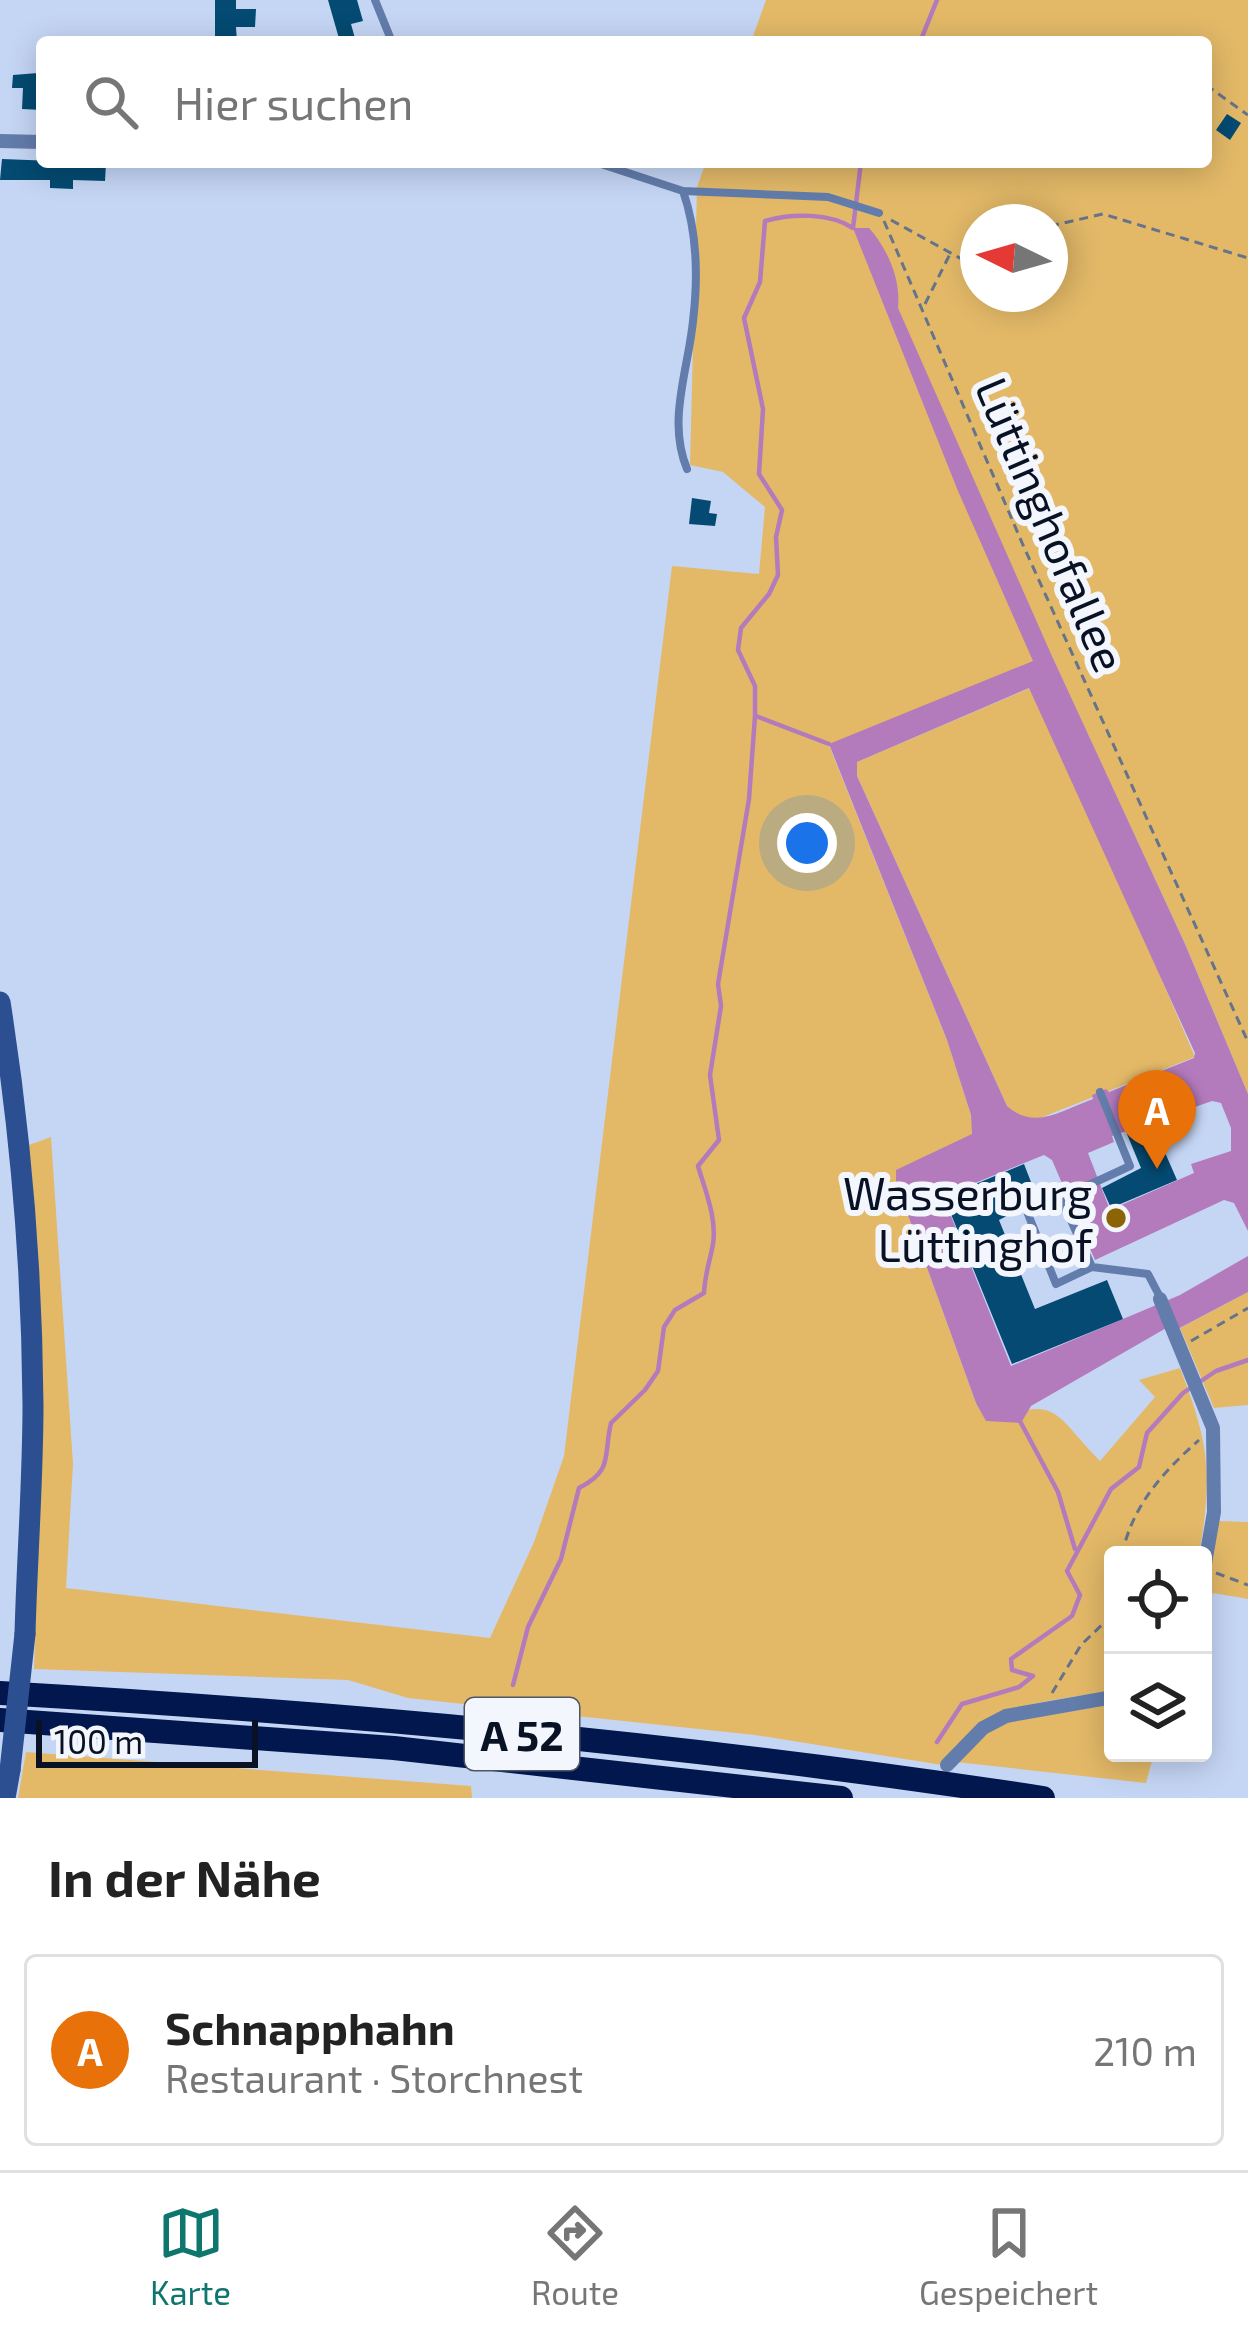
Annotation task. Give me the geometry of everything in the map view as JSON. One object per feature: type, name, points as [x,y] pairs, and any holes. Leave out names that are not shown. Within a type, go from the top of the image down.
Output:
[{"type":"highway","name":"A 52","points":[[0,1694],[163,1702],[514,1733],[1042,1798]]},
{"type":"highway","name":"A 52","points":[[0,1720],[394,1748],[841,1798]]},
{"type":"main road","points":[[0,1002],[10,1132],[27,1249],[32,1403],[25,1634],[5,1798]]},
{"type":"street","points":[[0,141],[36,142]]},
{"type":"street","points":[[1160,1299],[1213,1428],[1214,1513],[1208,1546]]},
{"type":"street","points":[[947,1765],[983,1728],[1006,1716],[1104,1698]]},
{"type":"lane","points":[[375,0],[390,36]]},
{"type":"lane","points":[[613,168],[682,191],[841,198],[879,213]]},
{"type":"lane","points":[[682,191],[692,217],[695,269],[694,319],[676,430],[688,469]]},
{"type":"lane","points":[[1100,1092],[1130,1166],[1028,1214],[1056,1284],[1092,1267],[1148,1274],[1160,1299]]},
{"type":"lane","points":[[1062,1197],[1092,1267]]},
{"type":"path","points":[[1212,89],[1248,115]]},
{"type":"path","points":[[879,213],[960,257]]},
{"type":"path","name":"Lüttinghofallee","points":[[879,213],[1248,1042]]},
{"type":"path","points":[[1068,222],[1103,214],[1248,258]]},
{"type":"path","points":[[922,308],[951,252]]},
{"type":"path","points":[[1180,1349],[1248,1308]]},
{"type":"path","points":[[1124,1546],[1129,1521],[1167,1469],[1213,1428]]},
{"type":"path","points":[[1212,1574],[1248,1585]]},
{"type":"path","points":[[1041,1709],[1081,1645],[1104,1623]]},
{"type":"shaded area","points":[[766,0],[1248,0],[1248,1094],[1185,944],[1051,655],[829,745],[947,1040],[971,1115],[973,1134],[896,1182],[976,1403],[987,1421],[1028,1410],[1052,1412],[1100,1461],[1155,1397],[1139,1380],[1180,1368],[1206,1459],[1200,1546],[1104,1546],[1104,1692],[998,1716],[960,1744],[942,1765],[755,1735],[408,1698],[348,1680],[34,1669],[40,1478],[29,1145],[51,1137],[73,1464],[66,1588],[490,1638],[534,1542],[564,1456],[672,566],[759,574],[765,507],[723,472],[690,465],[697,187],[704,168],[1212,168],[1212,36],[753,36]]},
{"type":"shaded area","points":[[853,228],[869,228],[887,255],[898,308],[1248,1094],[1248,1231],[1234,1203],[1224,1200],[1095,1260],[1052,1160],[1044,1155],[943,1196],[1011,1366],[1180,1295],[1248,1256],[1248,1292],[1172,1332],[1168,1327],[1031,1406],[1021,1423],[986,1421],[976,1403],[896,1182],[896,1170],[972,1134],[971,1115],[947,1040],[829,744],[1033,661],[958,491]],"holes":[[[1029,688],[1195,1053],[1194,1058],[1038,1118],[1007,1106],[857,776],[857,762]],[[1212,1101],[1221,1103],[1231,1128],[1231,1151],[1191,1164],[1194,1173],[1110,1210],[1088,1153],[1114,1142],[1112,1136]]]},
{"type":"shaded area","points":[[1030,688],[1195,1057],[1035,1120],[1021,1119],[1007,1106],[857,776],[857,762]]},
{"type":"shaded area","points":[[1248,1292],[1248,1405],[1214,1408],[1180,1328]]},
{"type":"shaded area","points":[[1219,1521],[1248,1522],[1248,1599],[1212,1596],[1212,1553]]},
{"type":"shaded area","points":[[1104,1706],[1104,1762],[1152,1762],[1146,1783],[956,1762],[986,1733],[1008,1722]]},
{"type":"shaded area","points":[[26,1752],[471,1786],[472,1798],[18,1798]]},
{"type":"building","points":[[215,0],[236,0],[236,9],[256,9],[255,27],[236,27],[237,36],[215,36]]},
{"type":"building","points":[[328,0],[357,0],[363,21],[351,24],[354,36],[338,36]]},
{"type":"building","points":[[36,73],[36,110],[22,109],[23,88],[12,88],[13,75]]},
{"type":"building","points":[[1227,114],[1241,123],[1230,140],[1216,130]]},
{"type":"building","points":[[2,159],[36,160],[36,168],[106,168],[105,181],[73,180],[73,189],[50,188],[50,180],[0,180]]},
{"type":"building","points":[[692,498],[711,501],[709,513],[717,514],[715,526],[689,524]]},
{"type":"building","points":[[1152,1123],[1177,1180],[1111,1208],[1102,1188],[1141,1168],[1127,1134]]},
{"type":"building","points":[[1024,1164],[1038,1200],[999,1220],[1035,1309],[1107,1280],[1123,1319],[1012,1364],[944,1197]]},
{"type":"waterway","points":[[922,36],[937,0]]},
{"type":"waterway","points":[[513,1685],[528,1627],[561,1559],[579,1488],[602,1468],[611,1423],[658,1371],[664,1327],[675,1310],[704,1293],[713,1224],[698,1166],[719,1140],[710,1075],[721,1006],[718,984],[749,799],[755,716],[755,686],[738,650],[741,628],[778,575],[776,537],[782,510],[759,474],[763,409],[744,318],[760,282],[765,221],[810,216],[853,228],[860,168]]},
{"type":"waterway","points":[[756,716],[829,744]]},
{"type":"waterway","points":[[937,1742],[962,1704],[1019,1687],[1033,1676],[1012,1670],[1011,1659],[1072,1616],[1080,1595],[1067,1571],[1111,1489],[1139,1467],[1147,1433],[1183,1393],[1216,1371],[1248,1360]]},
{"type":"waterway","points":[[1021,1423],[1058,1492],[1075,1549]]},
{"type":"place","name":"Schnapphahn","points":[[1157,1169]]},
{"type":"place","name":"Wasserburg Lüttinghof","points":[[1116,1218]]}]
